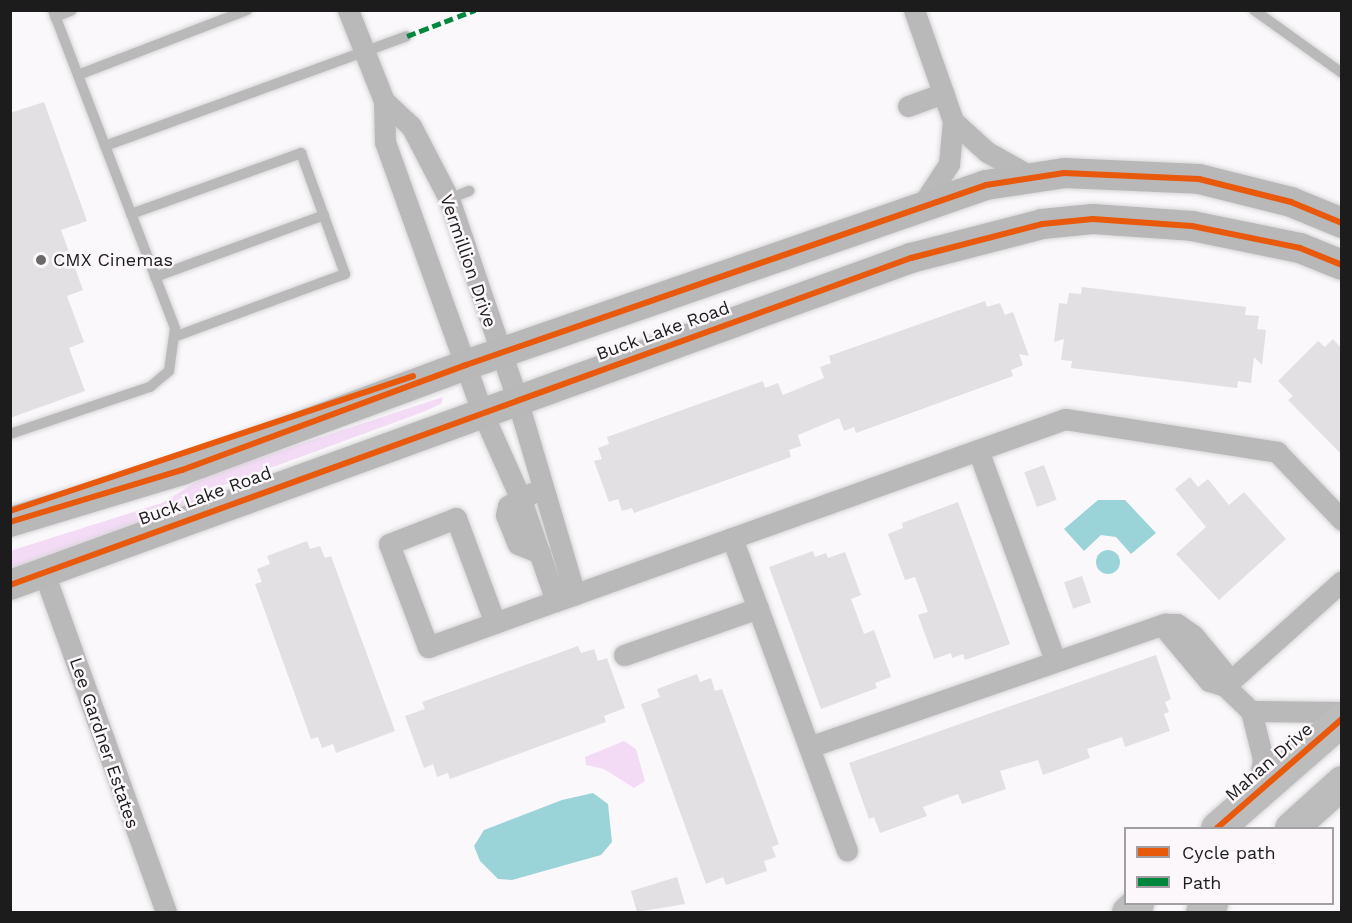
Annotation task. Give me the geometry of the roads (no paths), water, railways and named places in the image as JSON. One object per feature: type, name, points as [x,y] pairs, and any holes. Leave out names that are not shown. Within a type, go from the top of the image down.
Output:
[{"type":"main road","name":"Buck Lake Road","points":[[10,522],[182,470],[499,354],[922,205],[986,186],[1034,178],[1110,173],[1199,179],[1291,202],[1341,223]]},
{"type":"main road","name":"Buck Lake Road","points":[[10,585],[517,399],[911,258],[1042,225],[1093,219],[1192,226],[1299,248],[1341,266]]},
{"type":"main road","points":[[10,543],[153,499],[182,470]]},
{"type":"main road","points":[[10,502],[49,490],[94,496]]},
{"type":"main road","name":"Mahan Drive","points":[[1218,827],[1258,789],[1341,719]]},
{"type":"main road","points":[[1293,827],[1341,782]]},
{"type":"street","name":"Vermillion Drive","points":[[348,10],[384,101],[385,142],[482,412],[520,497],[540,553],[565,598]]},
{"type":"street","points":[[914,10],[953,121],[949,164],[922,205]]},
{"type":"street","points":[[908,106],[944,93]]},
{"type":"street","name":"Vermillion Drive","points":[[384,101],[411,126],[449,199],[499,354],[517,399],[541,489],[565,598]]},
{"type":"street","points":[[953,121],[987,152],[1034,178]]},
{"type":"street","points":[[495,623],[456,518],[389,543],[428,647],[1065,419],[1277,452],[1341,520]]},
{"type":"street","points":[[978,450],[1054,660]]},
{"type":"street","points":[[520,497],[541,489]]},
{"type":"street","points":[[732,538],[847,851]]},
{"type":"street","name":"Lee Gardner Estates","points":[[44,573],[166,912]]},
{"type":"street","points":[[1225,686],[1341,581]]},
{"type":"street","points":[[624,655],[758,608]]},
{"type":"street","points":[[809,747],[1054,660],[1162,625],[1177,624],[1193,635],[1222,670],[1225,686],[1251,711],[1263,759],[1258,789]]},
{"type":"street","points":[[1251,711],[1341,712]]},
{"type":"lane","points":[[10,434],[150,387],[169,371],[174,337],[175,328],[54,14],[72,10]]},
{"type":"lane","points":[[78,75],[247,10]]},
{"type":"lane","points":[[1254,10],[1341,73]]},
{"type":"lane","points":[[105,146],[407,36]]},
{"type":"lane","points":[[131,214],[301,153],[345,274],[174,337]]},
{"type":"lane","points":[[449,199],[469,191]]},
{"type":"lane","points":[[155,277],[324,215]]},
{"type":"water","points":[[1098,500],[1125,500],[1156,533],[1131,554],[1116,537],[1101,535],[1084,551],[1064,529]]},
{"type":"water","points":[[1108,550],[1116,554],[1120,562],[1116,570],[1108,574],[1100,570],[1096,562],[1100,554]]},
{"type":"water","points":[[593,793],[608,804],[612,842],[601,855],[512,880],[498,879],[480,861],[474,846],[484,830],[562,800]]},
{"type":"place","name":"CMX Cinemas","points":[[41,260]]}]
